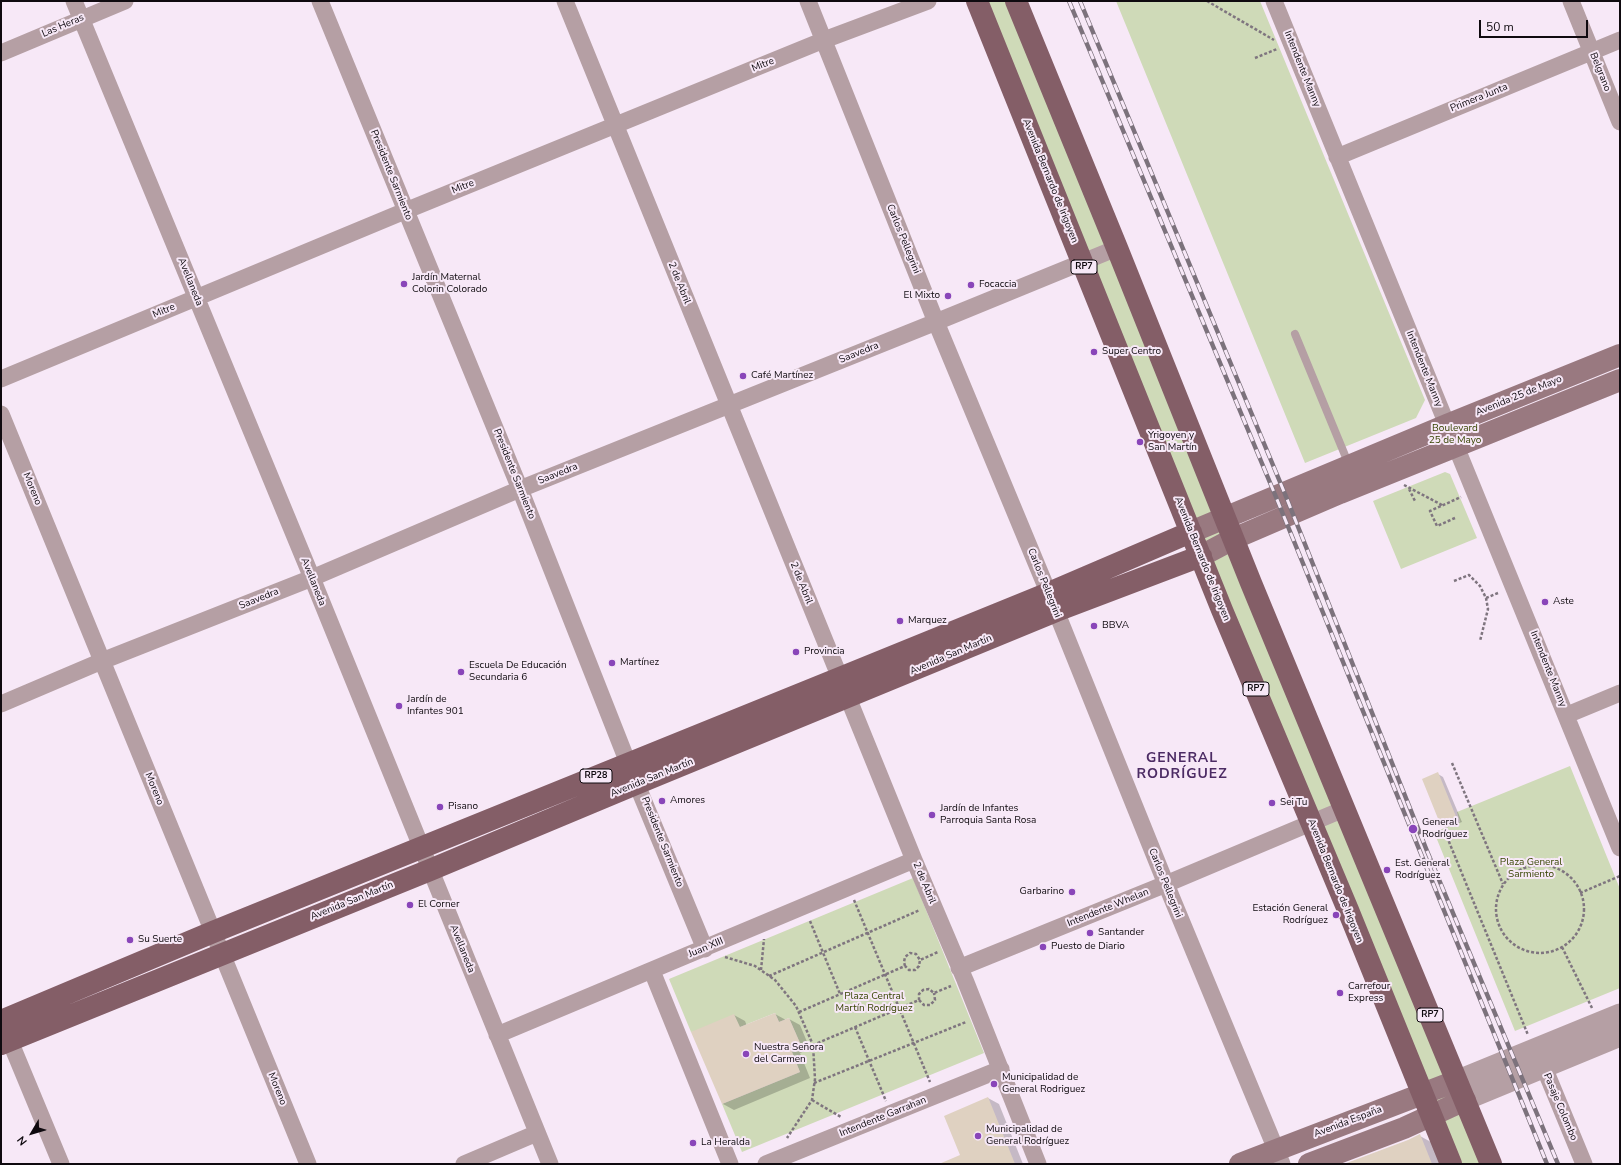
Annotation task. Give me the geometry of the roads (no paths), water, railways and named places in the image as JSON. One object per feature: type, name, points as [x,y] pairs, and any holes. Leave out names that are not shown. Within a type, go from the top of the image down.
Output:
[{"type":"main road","name":"Avenida Bernardo de Irigoyen","points":[[977,1],[1201,556],[1431,1116]]},
{"type":"main road","name":"RP7","points":[[1016,1],[1117,248],[1233,539],[1491,1164]]},
{"type":"main road","name":"Avenida 25 de Mayo","points":[[1285,494],[1447,425],[1620,355]]},
{"type":"main road","name":"RP28","points":[[1456,447],[1620,380]]},
{"type":"main road","name":"Avenida San Martín","points":[[1052,602],[1201,556],[1233,539],[1387,474],[1456,447]]},
{"type":"main road","name":"Avenida San Martín","points":[[5,1043],[430,870],[638,783],[845,687],[1052,602],[1192,532],[1285,494]]},
{"type":"main road","name":"Avenida San Martín","points":[[1,1020],[421,846],[628,763],[845,687]]},
{"type":"main road","name":"Avenida España","points":[[1240,1164],[1279,1157],[1422,1093],[1460,1091]]},
{"type":"main road","points":[[1309,1164],[1431,1116],[1460,1091]]},
{"type":"main road","name":"RP7","points":[[1431,1116],[1451,1164]]},
{"type":"street","name":"Avellaneda","points":[[74,1],[197,297],[550,1164]]},
{"type":"street","name":"Las Heras","points":[[1,52],[125,1]]},
{"type":"street","name":"Presidente Sarmiento","points":[[320,1],[520,489],[628,763],[638,783],[705,948]]},
{"type":"street","name":"2 de Abril","points":[[565,1],[914,860],[980,1017],[1038,1164]]},
{"type":"street","name":"Carlos Pellegrini","points":[[808,1],[936,322],[1279,1157]]},
{"type":"street","name":"Mitre","points":[[1,379],[405,211],[824,40],[928,1]]},
{"type":"street","name":"Intendente Manny","points":[[1274,1],[1289,49],[1337,157],[1567,715],[1620,848]]},
{"type":"street","name":"Belgrano","points":[[1571,1],[1620,122]]},
{"type":"street","name":"Primera Junta","points":[[1337,157],[1620,40]]},
{"type":"street","name":"Saavedra","points":[[1,704],[102,661],[312,578],[520,489],[1117,248]]},
{"type":"street","name":"Moreno","points":[[1,414],[308,1164]]},
{"type":"street","points":[[1567,715],[1620,693]]},
{"type":"street","name":"Intendente Whelan","points":[[962,974],[1166,884],[1344,809]]},
{"type":"street","name":"Juan XIII","points":[[497,1035],[914,860]]},
{"type":"street","points":[[652,971],[730,1164]]},
{"type":"street","points":[[1460,1091],[1538,1056],[1599,1022],[1620,1014]]},
{"type":"street","points":[[1,1020],[5,1043],[61,1164]]},
{"type":"street","points":[[1538,1056],[1620,1036]]},
{"type":"street","name":"Pasaje Colombo","points":[[1538,1056],[1584,1164]]},
{"type":"street","name":"Intendente Garrahan","points":[[766,1164],[790,1159],[859,1126],[1001,1069]]},
{"type":"street","points":[[464,1164],[537,1134]]},
{"type":"lane","points":[[1295,334],[1350,466]]},
{"type":"railway","points":[[1069,1],[1276,497],[1547,1164]]},
{"type":"railway","points":[[1080,1],[1285,494],[1427,851],[1558,1164]]},
{"type":"place","name":"Jardín Maternal Colorin Colorado","points":[[404,284]]},
{"type":"place","name":"Focaccia","points":[[971,285]]},
{"type":"place","name":"El Mixto","points":[[948,296]]},
{"type":"place","name":"Super Centro","points":[[1094,352]]},
{"type":"place","name":"Café Martínez","points":[[743,376]]},
{"type":"place","name":"Yrigoyen y San Martín","points":[[1140,442]]},
{"type":"place","name":"Aste","points":[[1545,602]]},
{"type":"place","name":"Marquez","points":[[900,621]]},
{"type":"place","name":"BBVA","points":[[1094,626]]},
{"type":"place","name":"Provincia","points":[[796,652]]},
{"type":"place","name":"Martínez","points":[[612,663]]},
{"type":"place","name":"Escuela De Educación Secundaria 6","points":[[461,672]]},
{"type":"place","name":"Jardín de Infantes 901","points":[[399,706]]},
{"type":"place","name":"Amores","points":[[662,801]]},
{"type":"place","name":"Sei Tu","points":[[1272,803]]},
{"type":"place","name":"Pisano","points":[[440,807]]},
{"type":"place","name":"Jardín de Infantes Parroquia Santa Rosa","points":[[932,815]]},
{"type":"place","name":"General Rodríguez","points":[[1413,829]]},
{"type":"place","name":"Est. General Rodríguez","points":[[1387,870]]},
{"type":"place","name":"Garbarino","points":[[1072,892]]},
{"type":"place","name":"El Corner","points":[[410,905]]},
{"type":"place","name":"Estación General Rodríguez","points":[[1336,915]]},
{"type":"place","name":"Santander","points":[[1090,933]]},
{"type":"place","name":"Su Suerte","points":[[130,940]]},
{"type":"place","name":"Puesto de Diario","points":[[1043,947]]},
{"type":"place","name":"Carrefour Express","points":[[1340,993]]},
{"type":"place","name":"Nuestra Señora del Carmen","points":[[746,1054]]},
{"type":"place","name":"Municipalidad de General Rodriguez","points":[[994,1084]]},
{"type":"place","name":"Municipalidad de General Rodríguez","points":[[978,1136]]},
{"type":"place","name":"La Heralda","points":[[693,1143]]},
{"type":"district","name":"GENERAL RODRÍGUEZ","points":[[1182,768]]},
{"type":"park label","name":"Boulevard 25 de Mayo","points":[[1455,434]]},
{"type":"park label","name":"Plaza General Sarmiento","points":[[1531,868]]},
{"type":"park label","name":"Plaza Central Martín Rodríguez","points":[[874,1002]]}]
